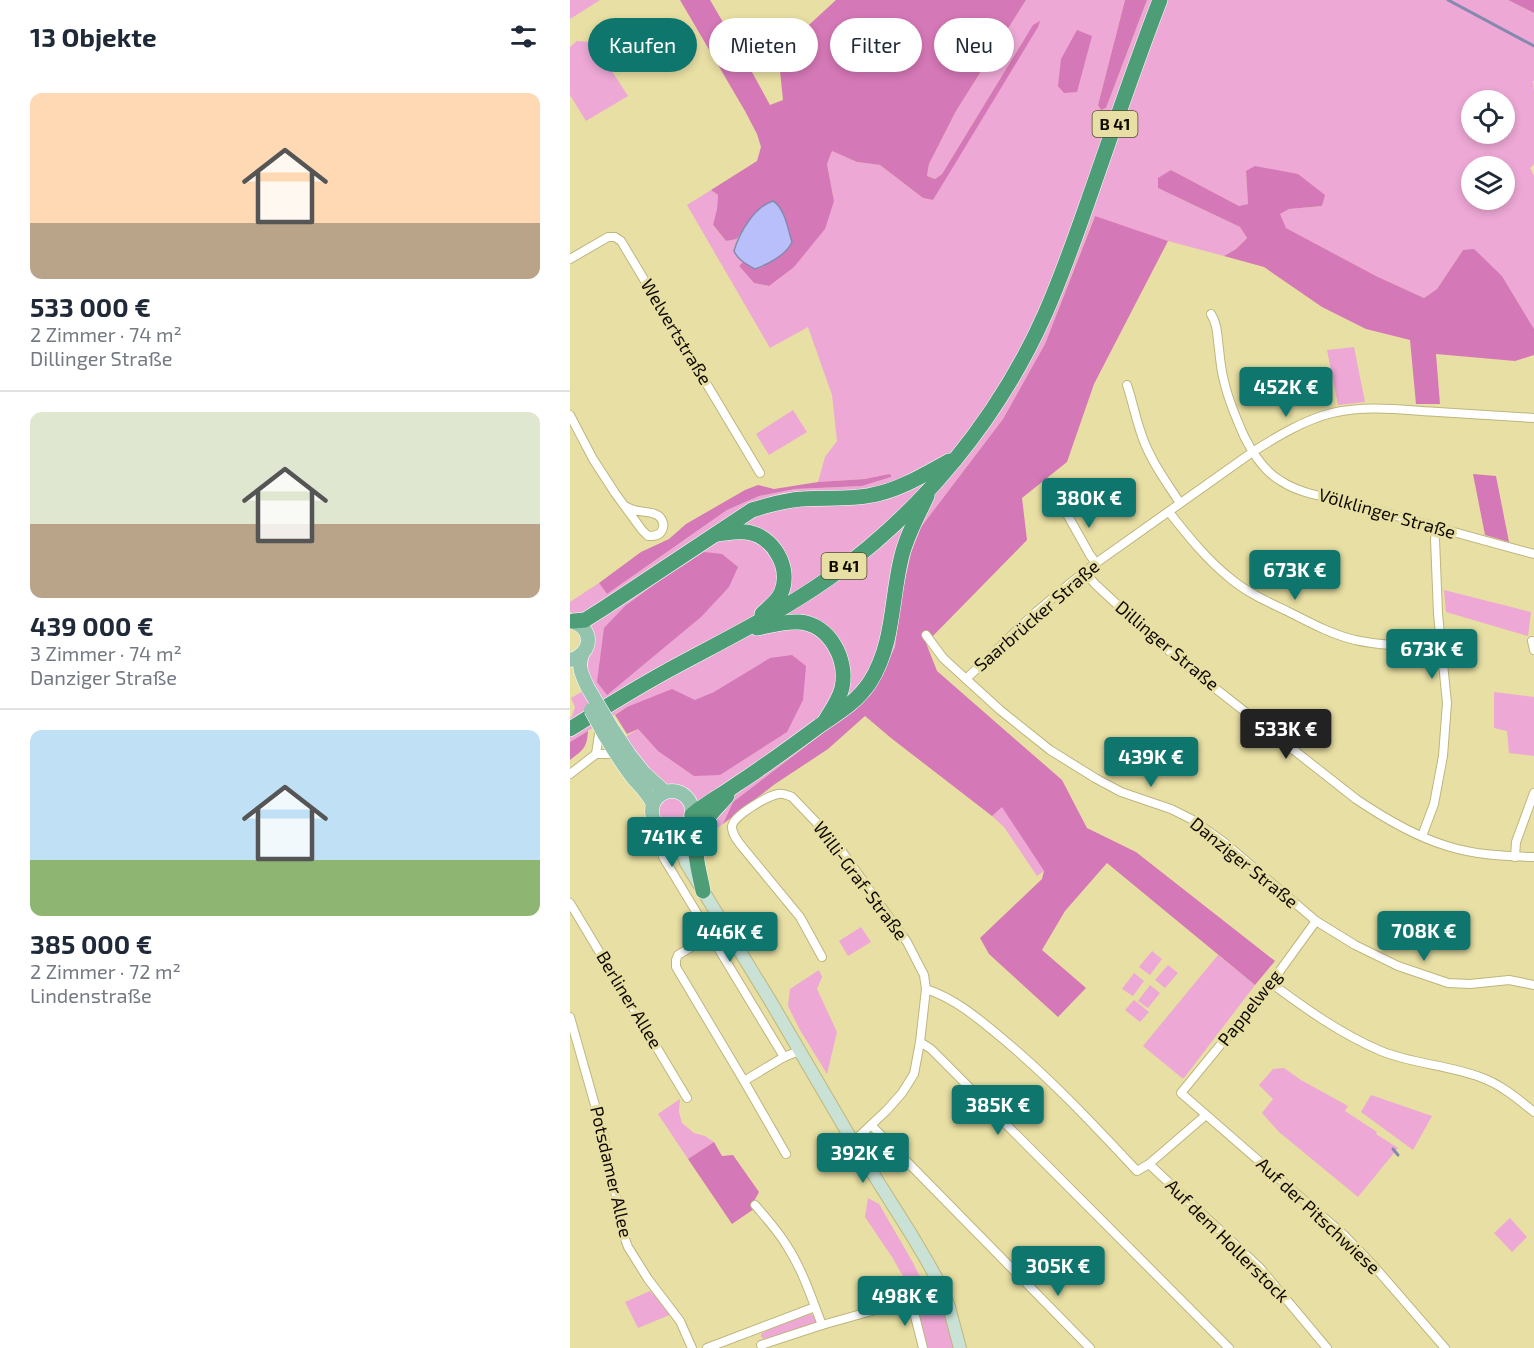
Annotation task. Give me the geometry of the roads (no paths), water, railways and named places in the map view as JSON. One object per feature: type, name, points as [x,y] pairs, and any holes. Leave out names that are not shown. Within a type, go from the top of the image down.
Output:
[{"type":"highway","name":"B 41","points":[[570,729],[630,692],[742,632],[830,578],[878,540],[931,487],[957,457],[1003,392],[1045,315],[1071,250],[1138,56],[1160,0]]},
{"type":"highway","points":[[572,621],[585,620],[752,510],[801,499],[874,495],[900,487],[957,457]]},
{"type":"highway","points":[[691,808],[715,798],[736,785],[841,713],[869,683],[879,666],[886,646],[901,556],[931,487]]},
{"type":"highway","points":[[716,535],[747,532],[760,536],[779,555],[783,566],[784,581],[781,594],[742,632]]},
{"type":"highway","points":[[587,634],[604,608]]},
{"type":"highway","points":[[742,632],[782,623],[798,622],[809,624],[830,638],[840,659],[843,674],[842,688],[823,724]]},
{"type":"highway","points":[[703,891],[696,849],[698,835],[705,822],[736,785]]},
{"type":"main road","points":[[572,621],[579,624],[587,634],[588,645],[576,658],[580,661],[584,691]]},
{"type":"main road","points":[[570,670],[606,730],[616,754],[647,792],[653,804]]},
{"type":"main road","points":[[606,730],[644,773],[665,792]]},
{"type":"main road","points":[[665,792],[679,792],[685,795],[691,808],[687,826],[676,831],[659,827],[652,816],[653,804],[665,792]]},
{"type":"main road","points":[[676,831],[686,863],[911,1233],[942,1288],[960,1348]]},
{"type":"street","name":"Welvertstraße","points":[[570,259],[608,237],[621,240],[760,473]]},
{"type":"street","name":"Völklinger Straße","points":[[1210,314],[1216,326],[1224,381],[1246,438],[1268,471],[1280,481],[1295,489],[1534,554]]},
{"type":"street","points":[[1127,385],[1140,431],[1151,456],[1180,503]]},
{"type":"street","name":"Saarbrücker Straße","points":[[966,679],[1036,612],[1096,563],[1254,452],[1310,420],[1332,413],[1358,409],[1390,408],[1534,418]]},
{"type":"street","points":[[570,415],[593,459],[625,506],[642,530],[648,536],[659,534],[663,528],[660,516],[632,510],[625,506]]},
{"type":"street","points":[[1062,507],[1096,563]]},
{"type":"street","points":[[1169,512],[1207,556],[1232,580],[1260,598],[1328,632],[1355,640],[1390,645],[1442,647]]},
{"type":"street","points":[[1422,836],[1434,804],[1443,756],[1447,703],[1438,614],[1435,550],[1437,529]]},
{"type":"street","name":"Dillinger Straße","points":[[1085,572],[1103,592],[1183,663],[1379,815],[1445,846],[1484,854],[1534,857]]},
{"type":"street","name":"Danziger Straße","points":[[926,634],[943,658],[1000,710],[1050,750],[1121,792],[1171,809],[1193,820],[1225,843],[1316,921],[1355,945],[1398,966],[1448,983],[1470,984],[1509,980],[1534,985]]},
{"type":"street","points":[[570,774],[596,754],[606,730]]},
{"type":"street","points":[[596,754],[616,754]]},
{"type":"street","points":[[1515,857],[1516,842],[1534,793]]},
{"type":"street","name":"Willi-Graf-Straße","points":[[822,957],[800,917],[735,838],[732,827],[734,820],[776,794],[792,797],[836,843],[907,942],[924,975],[926,988],[920,1042],[917,1064],[910,1083],[854,1142]]},
{"type":"street","points":[[663,857],[784,1057]]},
{"type":"street","name":"Berliner Allee","points":[[570,903],[573,915],[687,1098]]},
{"type":"street","name":"Pappelweg","points":[[1181,1093],[1271,983],[1316,921]]},
{"type":"street","points":[[711,935],[678,955],[676,967],[786,1155]]},
{"type":"street","points":[[1271,983],[1305,1009],[1381,1051],[1410,1061],[1480,1077],[1512,1094],[1534,1112]]},
{"type":"street","points":[[926,988],[975,1015],[1010,1044],[1075,1105],[1137,1171],[1149,1164],[1206,1115]]},
{"type":"street","name":"Potsdamer Allee","points":[[570,1017],[604,1137],[626,1241],[648,1279],[680,1320],[692,1348]]},
{"type":"street","points":[[920,1042],[931,1049],[1229,1348]]},
{"type":"street","points":[[744,1081],[784,1057],[799,1051]]},
{"type":"street","name":"Auf der Pitschwiese","points":[[1181,1093],[1344,1235],[1445,1348]]},
{"type":"street","points":[[871,1125],[1090,1348]]},
{"type":"street","name":"Auf dem Hollerstock","points":[[1149,1164],[1260,1268],[1327,1348]]},
{"type":"street","points":[[754,1205],[775,1228],[788,1247],[805,1280],[822,1325]]},
{"type":"street","points":[[756,1330],[761,1347],[822,1325],[911,1300],[942,1288]]},
{"type":"street","points":[[911,1300],[923,1348]]},
{"type":"street","points":[[707,1348],[815,1307]]},
{"type":"water","points":[[773,201],[783,214],[792,242],[781,255],[755,269],[740,259],[734,251],[748,222],[760,209]]},
{"type":"waterway","points":[[1448,0],[1534,46]]},
{"type":"waterway","points":[[1393,1149],[1398,1155]]}]
